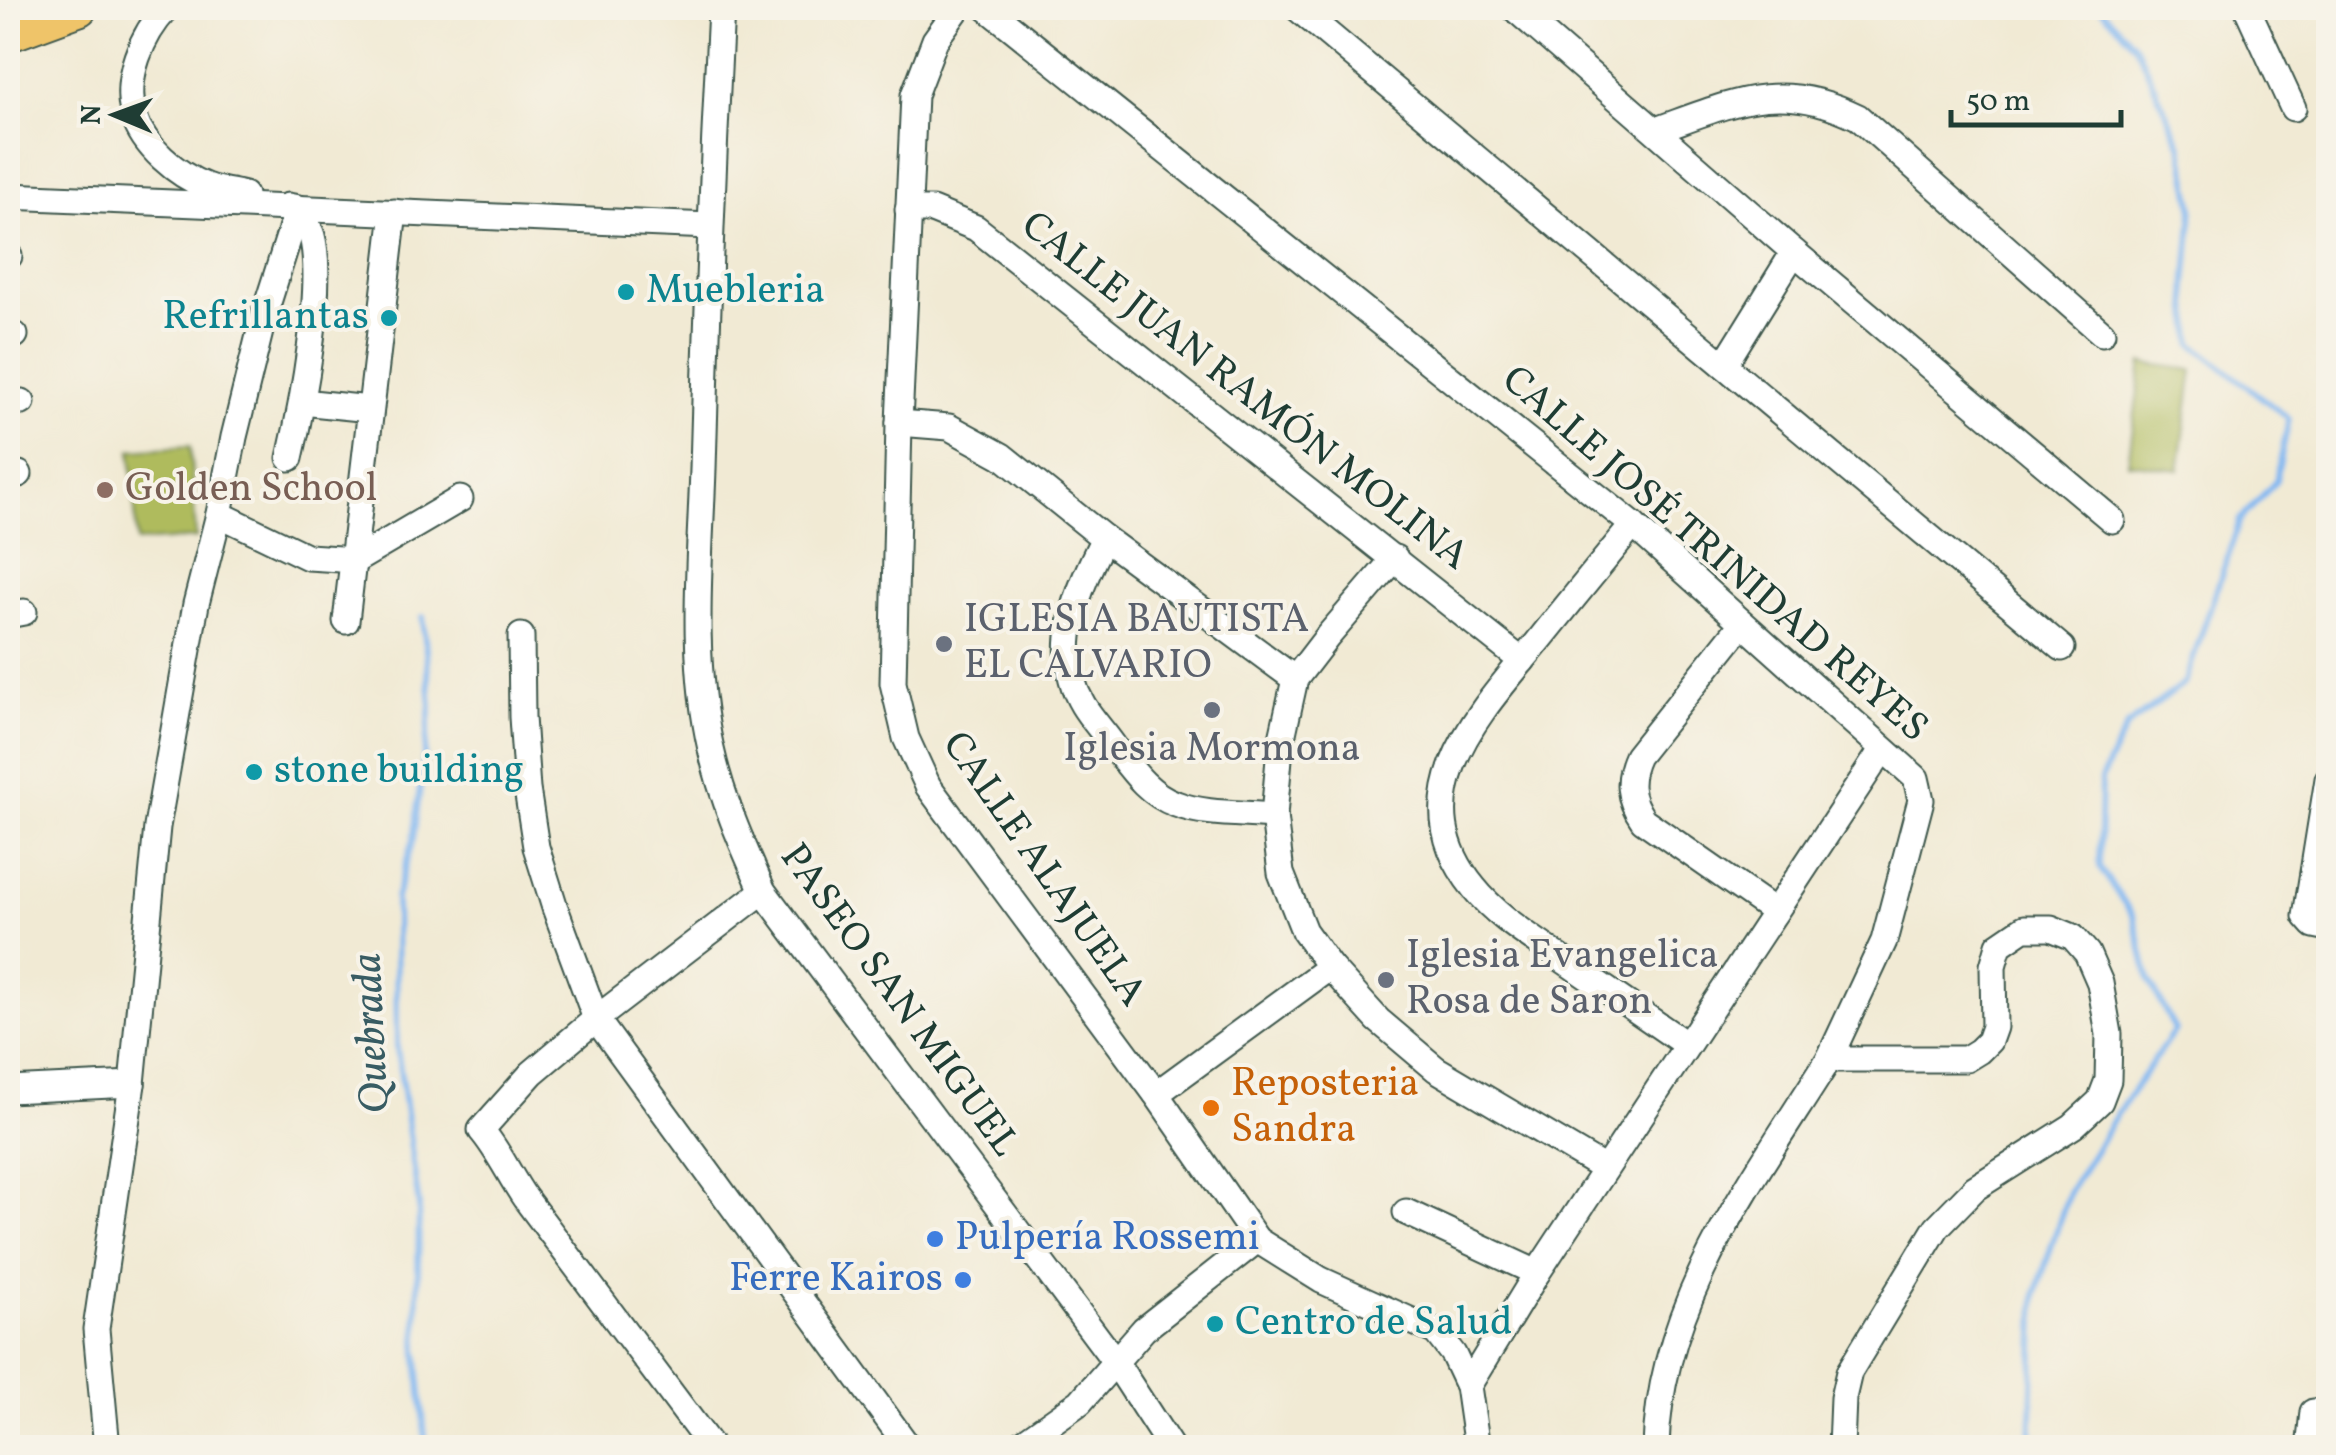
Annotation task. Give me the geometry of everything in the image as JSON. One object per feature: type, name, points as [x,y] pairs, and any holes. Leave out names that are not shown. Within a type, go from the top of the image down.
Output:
[{"type":"highway","points":[[8,34],[79,8]]},
{"type":"street","points":[[167,8],[155,20],[140,47],[133,80],[134,116],[152,147],[170,166],[205,186],[298,208],[312,235],[315,280],[302,402],[290,458]]},
{"type":"street","name":"PASEO SAN MIGUEL","points":[[721,8],[710,226],[699,617],[701,683],[710,747],[728,810],[763,891],[1114,1360],[1172,1448]]},
{"type":"street","name":"CALLE ALAJUELA","points":[[958,8],[935,40],[914,95],[899,422],[893,683],[906,738],[928,786],[1156,1094],[1257,1240],[1321,1280],[1436,1332],[1468,1386]]},
{"type":"street","name":"CALLE JOSÉ TRINIDAD REYES","points":[[987,8],[1633,525],[1916,778],[1921,800],[1884,941],[1830,1058],[1727,1221],[1672,1342],[1656,1448]]},
{"type":"street","points":[[1298,8],[2062,648]]},
{"type":"street","points":[[1514,8],[1794,252],[2112,520]]},
{"type":"street","points":[[2246,8],[2293,108]]},
{"type":"street","points":[[1656,130],[1736,102],[1802,96],[1828,102],[1858,117],[2102,333]]},
{"type":"street","points":[[8,196],[710,226]]},
{"type":"street","points":[[106,1448],[96,1329],[132,1084],[156,827],[196,604],[220,514],[234,438],[264,316],[298,208]]},
{"type":"street","name":"CALLE JUAN RAMÓN MOLINA","points":[[908,210],[932,210],[976,228],[1522,661]]},
{"type":"street","points":[[346,622],[394,212]]},
{"type":"street","points":[[1724,365],[1794,252]]},
{"type":"street","points":[[302,402],[370,409]]},
{"type":"street","points":[[899,422],[949,427],[1002,456],[1104,538],[1295,679]]},
{"type":"street","points":[[220,514],[308,557],[356,560],[460,499]]},
{"type":"street","points":[[1633,525],[1480,710],[1456,749],[1445,787],[1445,822],[1454,857],[1473,887],[1504,918],[1687,1045]]},
{"type":"street","points":[[1104,538],[1072,612],[1068,642],[1081,702],[1138,779],[1159,796],[1180,806],[1274,816]]},
{"type":"street","points":[[1395,558],[1295,679],[1280,747],[1274,816],[1280,873],[1304,931],[1330,967],[1378,1020],[1436,1070],[1605,1170]]},
{"type":"street","points":[[1742,624],[1637,756],[1629,789],[1644,820],[1775,912]]},
{"type":"street","points":[[521,636],[527,789],[536,847],[554,908],[596,1019],[909,1448]]},
{"type":"street","points":[[1476,1448],[1468,1386],[1537,1273],[1882,750]]},
{"type":"street","points":[[2328,779],[2306,916],[2314,924],[2328,924]]},
{"type":"street","points":[[712,1448],[525,1198],[482,1130],[532,1073],[763,891]]},
{"type":"street","points":[[1830,1058],[1966,1059],[1980,1051],[1994,1027],[1993,966],[1999,945],[2024,928],[2051,928],[2073,937],[2087,953],[2100,983],[2109,1034],[2108,1080],[2100,1100],[2073,1126],[1975,1188],[1937,1227],[1849,1372],[1843,1398],[1841,1448]]},
{"type":"street","points":[[1156,1094],[1330,967]]},
{"type":"street","points":[[8,1090],[132,1084]]},
{"type":"street","points":[[1406,1212],[1537,1273]]},
{"type":"street","points":[[1015,1448],[1080,1402],[1144,1329],[1257,1240]]},
{"type":"street","points":[[2310,1448],[2314,1412]]},
{"type":"green space","points":[[2142,363],[2193,370],[2179,470],[2128,463]]},
{"type":"green space","points":[[190,446],[196,538],[137,542],[131,450]]},
{"type":"waterway","points":[[2031,1448],[2036,1294],[2069,1192],[2175,1030],[2149,980],[2134,917],[2099,867],[2101,779],[2127,726],[2185,683],[2240,520],[2276,481],[2289,419],[2193,344],[2186,288],[2193,207],[2182,147],[2136,46],[2100,8]]},
{"type":"waterway","name":"Quebrada","points":[[423,617],[431,706],[413,839],[396,898],[397,1048],[419,1206],[417,1349],[426,1448]]},
{"type":"place","name":"Muebleria","points":[[626,292]]},
{"type":"place","name":"Refrillantas","points":[[389,318]]},
{"type":"place","name":"Golden School","points":[[105,490]]},
{"type":"place","name":"IGLESIA BAUTISTA EL CALVARIO","points":[[944,644]]},
{"type":"place","name":"Iglesia Mormona","points":[[1212,710]]},
{"type":"place","name":"stone building","points":[[254,772]]},
{"type":"place","name":"Iglesia Evangelica Rosa de Saron","points":[[1386,980]]},
{"type":"place","name":"Reposteria Sandra","points":[[1211,1108]]},
{"type":"place","name":"Pulpería Rossemi","points":[[935,1239]]},
{"type":"place","name":"Ferre Kairos","points":[[963,1280]]},
{"type":"place","name":"Centro de Salud","points":[[1215,1324]]}]
